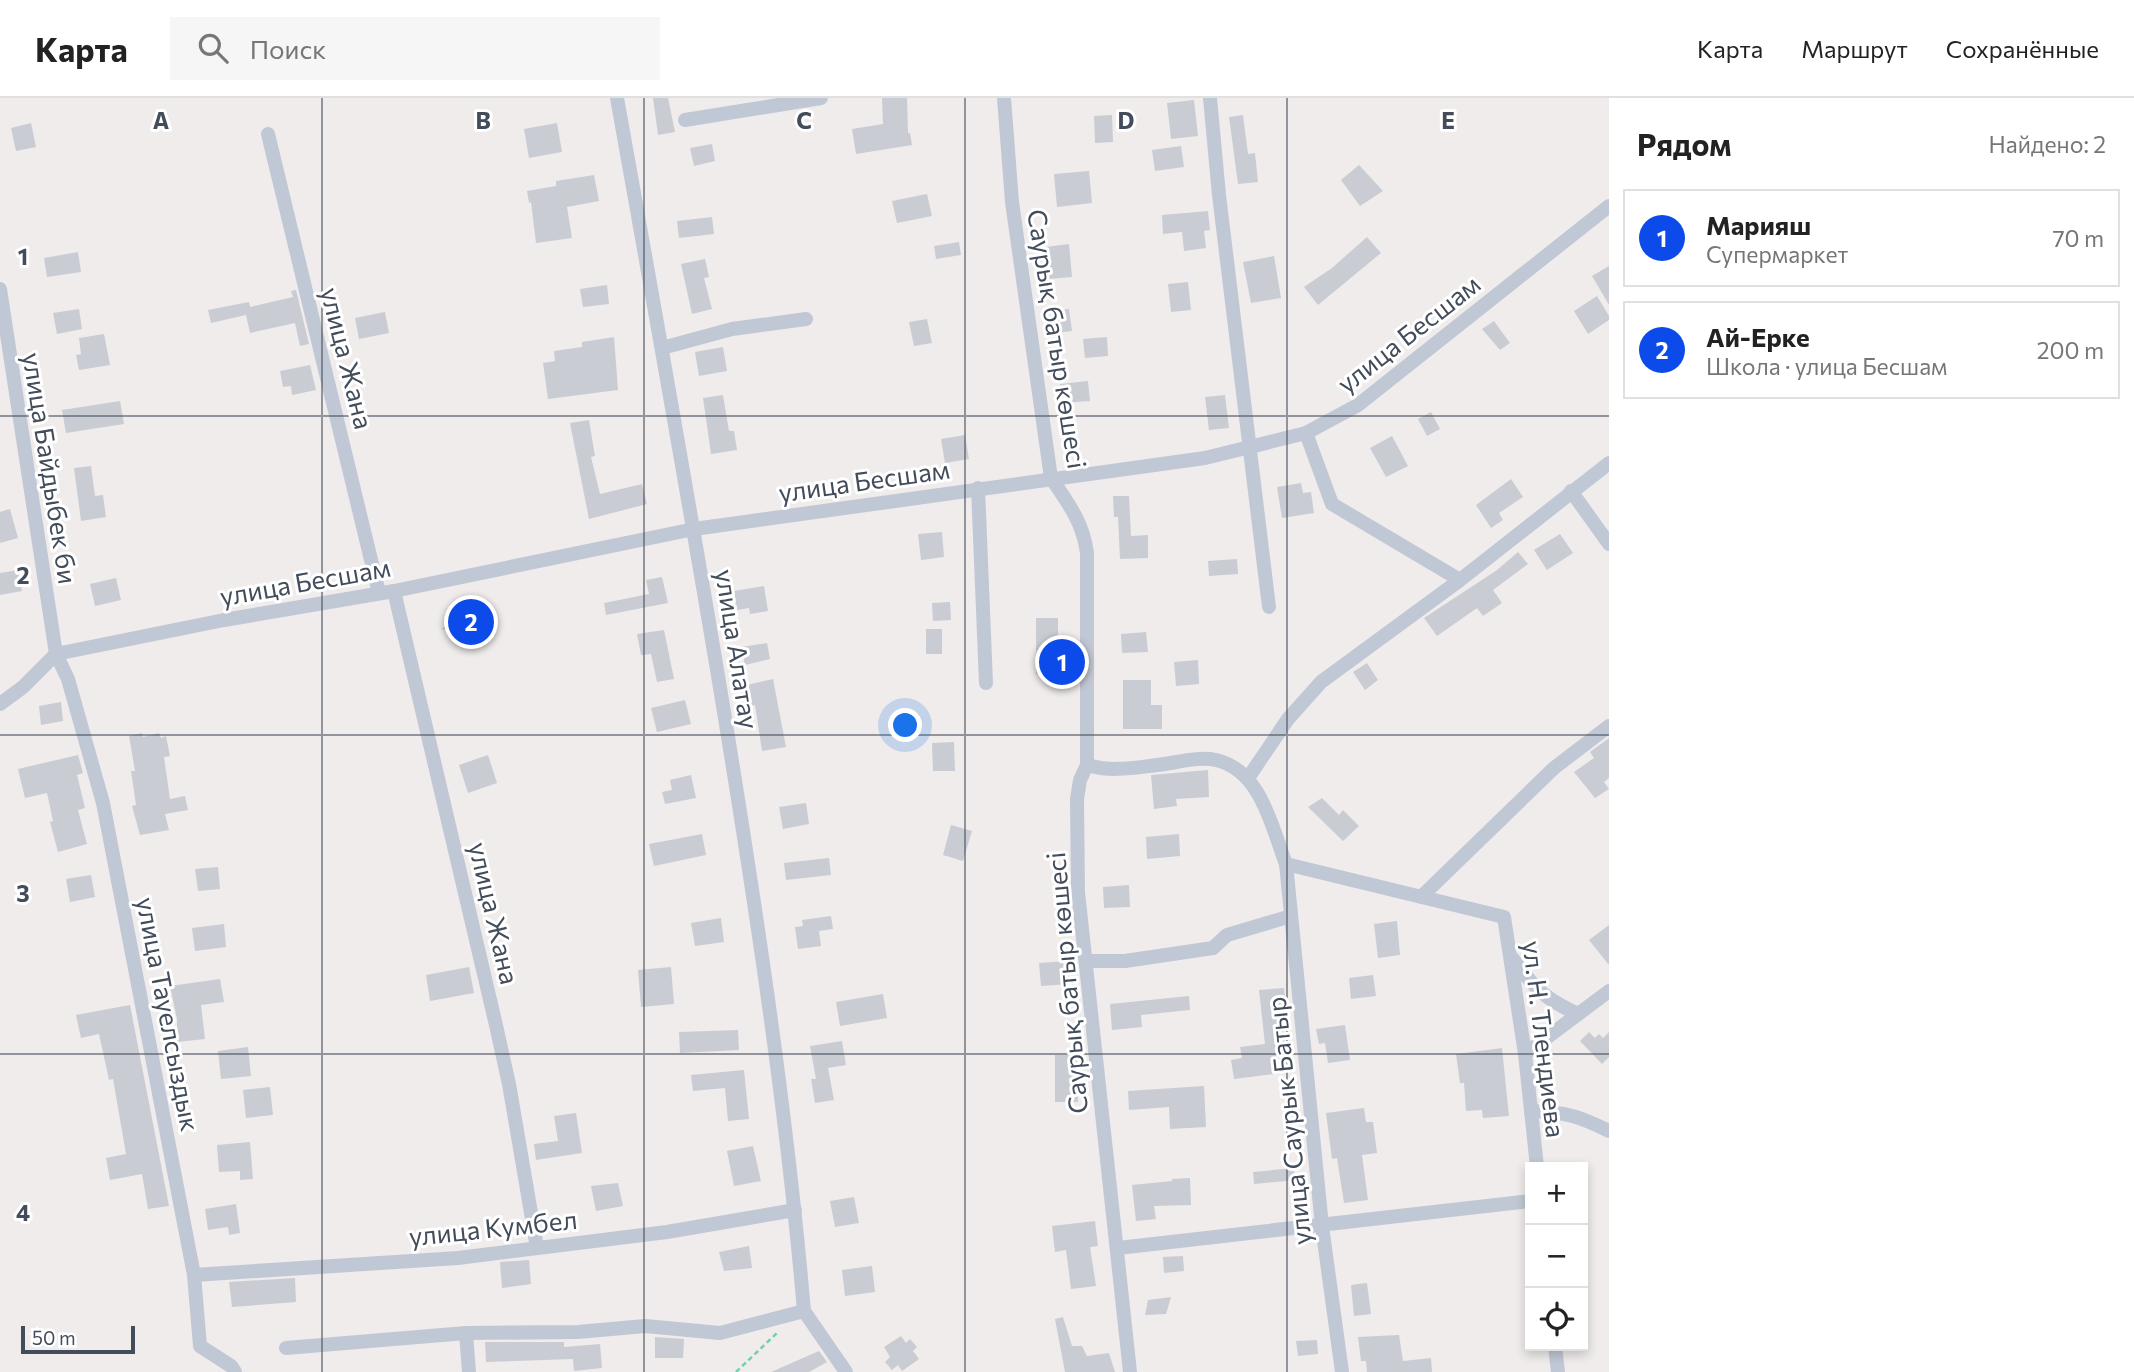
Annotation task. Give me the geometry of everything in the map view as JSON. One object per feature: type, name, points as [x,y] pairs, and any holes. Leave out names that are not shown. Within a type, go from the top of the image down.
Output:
[{"type":"street","name":"улица Алатау","points":[[617,98],[694,529],[751,880],[795,1210],[804,1311]]},
{"type":"street","points":[[685,120],[821,98]]},
{"type":"street","name":"Саурық батыр көшесі","points":[[1004,98],[1012,202],[1051,478],[1085,533],[1087,553],[1087,765],[1080,780],[1077,799],[1078,892],[1130,1372]]},
{"type":"street","points":[[1210,98],[1219,195],[1269,607]]},
{"type":"street","name":"улица Жана","points":[[268,134],[495,1021],[509,1084],[537,1248]]},
{"type":"street","name":"улица Бесшам","points":[[56,654],[224,620],[387,592],[694,529],[1205,458],[1306,433],[1359,405],[1609,206]]},
{"type":"street","name":"улица Байдыбек би","points":[[0,289],[56,654]]},
{"type":"street","points":[[662,348],[732,329],[806,320]]},
{"type":"street","points":[[1306,433],[1332,504],[1460,580]]},
{"type":"street","points":[[1087,765],[1120,770],[1199,759],[1217,760],[1248,778],[1287,719],[1321,682],[1460,580],[1609,463]]},
{"type":"street","points":[[978,488],[986,683]]},
{"type":"street","points":[[1571,491],[1609,544]]},
{"type":"street","points":[[0,704],[23,687],[56,654]]},
{"type":"street","name":"улица Тауелсыздык","points":[[56,654],[68,679],[103,803],[194,1275],[200,1346],[231,1366],[235,1372]]},
{"type":"street","points":[[1286,864],[1422,897],[1554,768],[1609,726]]},
{"type":"street","name":"улица Саурык Батыр","points":[[1248,778],[1258,794],[1286,864],[1322,1226],[1342,1372]]},
{"type":"street","name":"ул. Н. Тлендиева","points":[[1422,897],[1504,917],[1525,1054],[1536,1162]]},
{"type":"street","points":[[1086,961],[1125,961],[1213,947],[1227,935],[1291,916]]},
{"type":"street","points":[[1510,956],[1529,981],[1551,1002],[1578,1014]]},
{"type":"street","points":[[1525,1054],[1609,991]]},
{"type":"street","points":[[1531,1111],[1580,1116],[1609,1131]]},
{"type":"street","points":[[1118,1248],[1525,1202]]},
{"type":"street","name":"улица Кумбел","points":[[194,1275],[458,1258],[667,1232],[795,1210]]},
{"type":"street","points":[[286,1348],[466,1333],[579,1332],[645,1326],[720,1332],[804,1311],[846,1372]]},
{"type":"street","points":[[466,1333],[469,1372]]},
{"type":"street","points":[[1556,1351],[1558,1372]]},
{"type":"path","points":[[736,1372],[779,1332]]},
{"type":"building","points":[[653,98],[668,98],[675,132],[658,135]]},
{"type":"building","points":[[882,98],[907,98],[908,133],[912,145],[856,154],[852,129],[883,124]]},
{"type":"building","points":[[1194,100],[1198,136],[1171,139],[1167,103]]},
{"type":"building","points":[[1112,115],[1113,142],[1095,143],[1094,116]]},
{"type":"building","points":[[1243,115],[1248,154],[1255,153],[1258,182],[1238,184],[1229,117]]},
{"type":"building","points":[[31,123],[36,147],[16,151],[11,128]]},
{"type":"building","points":[[557,123],[562,152],[529,158],[524,129]]},
{"type":"building","points":[[712,144],[715,161],[694,166],[690,148]]},
{"type":"building","points":[[1181,146],[1184,167],[1155,171],[1152,150]]},
{"type":"building","points":[[1359,165],[1383,191],[1360,206],[1341,180]]},
{"type":"building","points":[[1089,171],[1092,203],[1057,207],[1054,174]]},
{"type":"building","points":[[594,175],[599,201],[567,207],[572,238],[536,243],[527,191],[556,186],[556,181]]},
{"type":"building","points":[[927,194],[932,216],[897,223],[892,201]]},
{"type":"building","points":[[1208,211],[1210,230],[1204,231],[1206,248],[1184,251],[1182,232],[1163,234],[1162,215]]},
{"type":"building","points":[[712,217],[714,234],[679,238],[677,221]]},
{"type":"building","points":[[1367,237],[1381,253],[1318,305],[1304,287],[1332,268]]},
{"type":"building","points":[[959,242],[961,255],[936,259],[934,246]]},
{"type":"building","points":[[1069,244],[1072,277],[1049,279],[1046,247]]},
{"type":"building","points":[[78,252],[81,272],[47,277],[44,258]]},
{"type":"building","points":[[1274,256],[1281,298],[1251,303],[1243,262]]},
{"type":"building","points":[[705,259],[709,277],[704,278],[712,309],[692,314],[681,264]]},
{"type":"building","points":[[1609,266],[1609,305],[1592,276]]},
{"type":"building","points":[[1188,282],[1191,310],[1171,312],[1168,284]]},
{"type":"building","points":[[607,285],[609,304],[583,307],[580,289]]},
{"type":"building","points":[[296,290],[309,344],[300,346],[295,323],[250,333],[246,315],[211,323],[208,310],[249,302],[250,307],[293,297],[291,291]]},
{"type":"building","points":[[1597,296],[1609,320],[1588,334],[1574,311]]},
{"type":"building","points":[[79,309],[82,329],[57,334],[53,313]]},
{"type":"building","points":[[1069,309],[1072,331],[1055,333],[1052,311]]},
{"type":"building","points":[[385,312],[389,333],[359,339],[355,318]]},
{"type":"building","points":[[927,319],[932,343],[914,346],[909,322]]},
{"type":"building","points":[[1494,321],[1510,343],[1500,350],[1482,329]]},
{"type":"building","points":[[104,334],[110,365],[79,370],[76,355],[81,354],[79,338]]},
{"type":"building","points":[[614,337],[618,390],[548,399],[543,363],[555,361],[554,351],[582,347],[582,342]]},
{"type":"building","points":[[1107,337],[1108,356],[1085,358],[1083,339]]},
{"type":"building","points":[[723,347],[727,371],[699,376],[695,352]]},
{"type":"building","points":[[310,365],[316,390],[292,395],[291,386],[283,387],[280,371]]},
{"type":"building","points":[[1088,381],[1090,401],[1062,403],[1060,384]]},
{"type":"building","points":[[723,395],[729,431],[734,431],[737,450],[711,454],[703,398]]},
{"type":"building","points":[[1225,395],[1229,428],[1209,430],[1205,397]]},
{"type":"building","points":[[120,401],[124,424],[66,433],[62,410]]},
{"type":"building","points":[[1431,412],[1440,429],[1427,436],[1418,419]]},
{"type":"building","points":[[589,420],[595,456],[591,457],[600,494],[642,484],[647,504],[589,519],[570,423]]},
{"type":"building","points":[[965,435],[969,459],[945,463],[941,439]]},
{"type":"building","points":[[1392,436],[1408,466],[1386,477],[1370,448]]},
{"type":"building","points":[[91,466],[95,496],[103,495],[106,517],[81,521],[74,468]]},
{"type":"building","points":[[1511,479],[1523,497],[1499,513],[1503,520],[1491,528],[1476,505]]},
{"type":"building","points":[[1301,483],[1303,493],[1311,492],[1314,513],[1282,518],[1277,487]]},
{"type":"building","points":[[1113,496],[1129,496],[1131,536],[1148,535],[1148,558],[1120,559],[1118,517],[1114,517]]},
{"type":"building","points":[[10,509],[18,538],[0,543],[0,512]]},
{"type":"building","points":[[942,532],[944,557],[921,560],[918,534]]},
{"type":"building","points":[[1560,534],[1573,553],[1547,570],[1534,550]]},
{"type":"building","points":[[1518,552],[1528,564],[1493,590],[1502,603],[1483,616],[1477,608],[1437,636],[1424,618],[1497,570]]},
{"type":"building","points":[[1237,559],[1238,574],[1209,576],[1208,561]]},
{"type":"building","points":[[18,570],[22,591],[0,595],[0,573]]},
{"type":"building","points":[[662,577],[668,603],[606,615],[604,603],[649,594],[646,580]]},
{"type":"building","points":[[116,578],[121,600],[95,606],[90,584]]},
{"type":"building","points":[[764,586],[768,611],[750,614],[749,608],[737,610],[734,591]]},
{"type":"building","points":[[484,602],[491,637],[461,643],[458,631],[441,629],[456,620],[454,608]]},
{"type":"building","points":[[950,602],[951,620],[933,621],[932,603]]},
{"type":"building","points":[[1036,618],[1058,618],[1058,649],[1067,649],[1067,674],[1036,674]]},
{"type":"building","points":[[926,629],[942,629],[942,654],[926,654]]},
{"type":"building","points":[[664,630],[674,679],[657,682],[651,654],[641,655],[637,634]]},
{"type":"building","points":[[1146,632],[1148,652],[1122,653],[1121,634]]},
{"type":"building","points":[[767,643],[770,659],[745,665],[741,647]]},
{"type":"building","points":[[1198,660],[1199,684],[1176,686],[1174,662]]},
{"type":"building","points":[[1367,663],[1378,680],[1365,690],[1353,672]]},
{"type":"building","points":[[773,679],[786,747],[762,751],[755,705],[750,706],[747,685]]},
{"type":"building","points":[[1123,680],[1151,680],[1151,705],[1162,705],[1162,729],[1123,729]]},
{"type":"building","points":[[685,700],[691,724],[657,732],[651,708]]},
{"type":"building","points":[[61,702],[63,721],[41,725],[39,706]]},
{"type":"building","points":[[142,733],[143,737],[159,733],[161,738],[166,736],[170,756],[164,757],[170,799],[185,796],[188,810],[165,814],[169,830],[140,835],[132,806],[136,805],[131,771],[135,771],[129,736]]},
{"type":"building","points":[[1609,738],[1609,778],[1604,782],[1609,789],[1595,798],[1574,772],[1594,758],[1590,752]]},
{"type":"building","points":[[954,742],[955,771],[933,771],[932,743]]},
{"type":"building","points":[[78,755],[83,773],[77,775],[85,808],[78,810],[87,844],[58,852],[50,822],[53,821],[47,793],[25,798],[18,769]]},
{"type":"building","points":[[488,755],[497,783],[468,793],[459,765]]},
{"type":"building","points":[[1208,770],[1209,797],[1176,799],[1177,806],[1154,809],[1151,775]]},
{"type":"building","points":[[691,775],[696,798],[665,804],[662,792],[672,790],[670,780]]},
{"type":"building","points":[[1322,798],[1339,815],[1343,810],[1359,826],[1343,841],[1308,807]]},
{"type":"building","points":[[806,803],[809,824],[783,829],[779,807]]},
{"type":"building","points":[[951,825],[972,831],[963,861],[943,855]]},
{"type":"building","points":[[702,834],[706,855],[654,866],[649,844]]},
{"type":"building","points":[[1179,834],[1180,856],[1147,859],[1146,837]]},
{"type":"building","points":[[829,858],[831,875],[786,880],[784,863]]},
{"type":"building","points":[[218,867],[220,889],[198,891],[195,869]]},
{"type":"building","points":[[91,875],[95,897],[70,902],[66,879]]},
{"type":"building","points":[[1129,885],[1130,907],[1104,908],[1103,887]]},
{"type":"building","points":[[831,916],[833,929],[819,931],[821,946],[798,949],[795,927],[803,926],[802,920]]},
{"type":"building","points":[[721,918],[724,942],[695,946],[691,923]]},
{"type":"building","points":[[1397,921],[1400,955],[1378,958],[1374,924]]},
{"type":"building","points":[[224,924],[226,947],[195,951],[192,928]]},
{"type":"building","points":[[1609,925],[1609,965],[1589,940]]},
{"type":"building","points":[[1068,961],[1069,984],[1041,986],[1039,963]]},
{"type":"building","points":[[469,967],[474,993],[430,1001],[426,975]]},
{"type":"building","points":[[671,967],[674,1004],[641,1007],[638,970]]},
{"type":"building","points":[[1373,975],[1376,996],[1351,999],[1349,978]]},
{"type":"building","points":[[220,979],[224,1002],[201,1005],[205,1039],[177,1042],[177,1019],[170,986]]},
{"type":"building","points":[[1284,988],[1288,1027],[1283,1027],[1289,1072],[1234,1079],[1231,1060],[1242,1058],[1240,1047],[1265,1044],[1259,990]]},
{"type":"building","points":[[883,994],[887,1018],[840,1026],[836,1002]]},
{"type":"building","points":[[1189,996],[1190,1010],[1141,1015],[1142,1027],[1112,1030],[1110,1004]]},
{"type":"building","points":[[130,1005],[169,1206],[148,1209],[142,1174],[110,1180],[106,1158],[126,1154],[113,1079],[109,1080],[99,1034],[81,1038],[76,1015]]},
{"type":"building","points":[[1345,1025],[1350,1060],[1328,1063],[1325,1043],[1319,1044],[1316,1029]]},
{"type":"building","points":[[738,1030],[739,1050],[680,1053],[679,1032]]},
{"type":"building","points":[[1589,1032],[1595,1038],[1599,1034],[1603,1038],[1609,1032],[1609,1057],[1602,1064],[1580,1041]]},
{"type":"building","points":[[842,1041],[846,1065],[828,1068],[834,1100],[815,1103],[811,1079],[816,1079],[810,1046]]},
{"type":"building","points":[[248,1047],[251,1076],[221,1079],[218,1051]]},
{"type":"building","points":[[1502,1048],[1509,1116],[1483,1118],[1482,1110],[1466,1111],[1464,1083],[1460,1083],[1456,1054]]},
{"type":"building","points":[[1055,1055],[1077,1055],[1078,1102],[1055,1102]]},
{"type":"building","points":[[744,1070],[749,1119],[728,1121],[725,1088],[693,1091],[691,1075]]},
{"type":"building","points":[[1204,1086],[1206,1127],[1170,1129],[1169,1107],[1129,1110],[1128,1091]]},
{"type":"building","points":[[270,1087],[273,1115],[246,1118],[243,1090]]},
{"type":"building","points":[[1364,1108],[1366,1122],[1373,1122],[1377,1153],[1362,1155],[1368,1200],[1344,1203],[1337,1158],[1332,1159],[1326,1113]]},
{"type":"building","points":[[576,1113],[582,1153],[536,1160],[534,1144],[558,1141],[554,1116]]},
{"type":"building","points":[[250,1142],[253,1179],[240,1180],[240,1171],[219,1172],[217,1145]]},
{"type":"building","points":[[753,1146],[761,1181],[734,1186],[727,1151]]},
{"type":"building","points":[[1294,1168],[1295,1180],[1254,1184],[1253,1172]]},
{"type":"building","points":[[1190,1178],[1191,1205],[1154,1206],[1156,1219],[1136,1221],[1132,1185]]},
{"type":"building","points":[[618,1183],[623,1206],[596,1211],[591,1186]]},
{"type":"building","points":[[854,1197],[859,1223],[835,1227],[830,1201]]},
{"type":"building","points":[[236,1204],[240,1233],[229,1235],[228,1227],[208,1230],[205,1209]]},
{"type":"building","points":[[1095,1221],[1098,1246],[1090,1247],[1096,1286],[1071,1289],[1066,1250],[1055,1252],[1052,1226]]},
{"type":"building","points":[[749,1246],[752,1268],[724,1271],[719,1252]]},
{"type":"building","points":[[1183,1256],[1184,1271],[1164,1273],[1163,1257]]},
{"type":"building","points":[[529,1260],[531,1284],[502,1288],[500,1262]]},
{"type":"building","points":[[872,1266],[875,1292],[845,1296],[842,1270]]},
{"type":"building","points":[[295,1278],[296,1302],[232,1307],[229,1282]]},
{"type":"building","points":[[1367,1283],[1371,1314],[1354,1316],[1351,1285]]},
{"type":"building","points":[[1171,1297],[1166,1314],[1145,1315],[1148,1300]]},
{"type":"building","points":[[1063,1317],[1072,1346],[1082,1346],[1087,1356],[1109,1353],[1115,1372],[1065,1372],[1055,1319]]},
{"type":"building","points":[[1399,1335],[1403,1361],[1431,1358],[1432,1372],[1367,1372],[1366,1361],[1361,1361],[1358,1337]]},
{"type":"building","points":[[901,1336],[906,1343],[910,1339],[917,1347],[913,1351],[919,1359],[902,1371],[898,1365],[892,1370],[885,1362],[890,1357],[884,1347]]},
{"type":"building","points":[[655,1337],[684,1339],[683,1358],[655,1358]]},
{"type":"building","points":[[1317,1340],[1318,1354],[1298,1356],[1296,1341]]},
{"type":"building","points":[[485,1342],[564,1342],[564,1347],[600,1344],[602,1368],[574,1371],[573,1359],[486,1362]]},
{"type":"building","points":[[819,1351],[827,1362],[809,1372],[771,1372]]},
{"type":"place","name":"Ай-Ерке","points":[[471,622]]},
{"type":"place","name":"Марияш","points":[[1062,662]]}]
